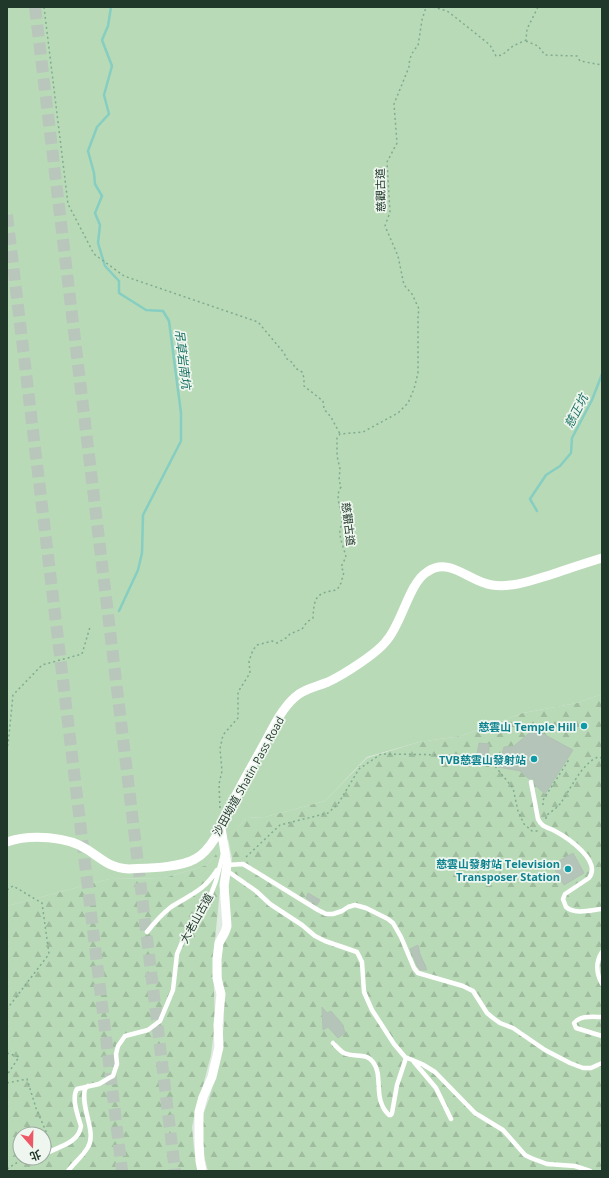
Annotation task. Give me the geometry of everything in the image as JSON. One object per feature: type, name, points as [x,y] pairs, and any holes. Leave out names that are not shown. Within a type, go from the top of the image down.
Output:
[{"type":"street","name":"沙田坳道 Shatin Pass Road","points":[[7,842],[31,836],[49,838],[80,845],[112,866],[129,869],[183,864],[194,860],[200,856],[221,828],[238,792],[273,728],[291,700],[305,690],[342,674],[382,646],[389,639],[395,629],[416,584],[426,572],[446,566],[485,584],[508,586],[602,558]]},
{"type":"street","points":[[202,1171],[199,1149],[199,1112],[203,1096],[212,1076],[220,1047],[218,1025],[221,994],[217,978],[217,959],[219,943],[227,926],[224,885],[224,850],[221,828]]},
{"type":"lane","points":[[531,782],[538,820],[543,827],[554,830],[574,844],[589,859],[593,867],[589,878],[565,894],[563,899],[566,907],[577,911],[602,910]]},
{"type":"lane","points":[[146,932],[171,907],[201,889],[224,867],[239,864],[248,867],[324,913],[333,914],[355,905],[366,908],[388,919],[397,930],[414,968],[418,973],[463,986],[473,991],[487,1013],[496,1020],[513,1028],[545,1050],[570,1063],[583,1068],[591,1068],[602,1063]]},
{"type":"lane","points":[[224,867],[256,891],[270,904],[302,925],[314,936],[356,952],[362,962],[364,992],[372,1010],[394,1044],[406,1058],[422,1064],[435,1072],[475,1113],[499,1127],[525,1155],[547,1164],[575,1166],[590,1171]]},
{"type":"lane","name":"大老山古道","points":[[52,1151],[67,1144],[78,1136],[81,1126],[75,1103],[75,1091],[79,1087],[99,1084],[113,1076],[117,1064],[116,1054],[118,1046],[125,1036],[148,1030],[160,1021],[173,990],[178,954],[182,942],[209,899],[216,881],[224,867]]},
{"type":"lane","points":[[602,952],[598,959],[597,971],[602,984]]},
{"type":"lane","points":[[602,1016],[585,1017],[577,1020],[574,1024],[576,1028],[602,1036]]},
{"type":"lane","points":[[333,1043],[345,1054],[368,1057],[374,1063],[377,1069],[380,1102],[388,1115],[391,1115],[392,1113],[397,1085],[406,1058]]},
{"type":"lane","points":[[413,1060],[436,1088],[450,1119]]},
{"type":"lane","points":[[68,1171],[88,1148],[90,1141],[90,1128],[83,1096],[85,1089],[88,1086]]},
{"type":"path","points":[[44,7],[68,204],[94,254],[124,276],[258,322],[284,353],[287,359],[293,363],[295,368],[302,372],[304,386],[322,401],[324,409],[331,417],[340,434]]},
{"type":"path","name":"慈觀古道","points":[[221,828],[219,784],[222,771],[220,749],[223,735],[238,718],[238,692],[250,673],[249,661],[253,650],[257,645],[272,641],[277,643],[290,634],[302,629],[307,622],[313,618],[314,607],[319,595],[324,592],[337,590],[341,583],[344,572],[341,567],[346,557],[340,531],[342,521],[337,496],[341,487],[339,480],[340,469],[337,456],[337,438],[340,434],[363,432],[398,414],[408,403],[414,389],[418,372],[419,309],[412,294],[404,284],[398,256],[385,226],[390,212],[387,162],[397,143],[394,104],[409,68],[409,62],[413,51],[418,46],[422,20],[426,7]]},
{"type":"path","points":[[433,7],[446,10],[490,45],[496,56],[502,55],[513,46],[526,40]]},
{"type":"path","points":[[526,40],[527,29],[538,7]]},
{"type":"path","points":[[526,40],[538,46],[545,55],[576,56],[580,61],[602,65]]},
{"type":"path","points":[[7,746],[13,695],[42,665],[82,654],[90,627]]},
{"type":"path","points":[[239,864],[280,825],[328,813],[338,804],[359,769],[381,754],[456,755],[489,760],[513,788],[518,811],[524,824],[532,831],[537,832],[548,828],[544,813]]},
{"type":"path","points":[[544,809],[543,800],[570,758]]},
{"type":"path","points":[[546,816],[560,804],[586,765],[595,758],[602,758]]},
{"type":"path","points":[[7,890],[13,886],[42,904],[49,954],[7,1008]]},
{"type":"path","points":[[7,1053],[19,1056],[7,1075]]},
{"type":"path","points":[[7,1083],[27,1078],[36,1108],[44,1126]]},
{"type":"green space","points":[[7,7],[602,7],[602,694],[577,703],[523,713],[461,736],[419,742],[367,757],[325,801],[265,817],[246,818],[207,865],[164,878],[109,879],[7,906]]},
{"type":"green space","points":[[602,694],[602,1171],[208,1171],[202,1148],[203,1115],[209,1099],[220,1057],[224,1023],[221,960],[232,858],[228,839],[246,818],[265,817],[325,801],[367,758],[419,742],[461,736],[523,713],[577,703]]},
{"type":"green space","points":[[221,848],[223,859],[213,960],[215,1022],[211,1055],[192,1127],[198,1171],[7,1171],[7,906],[109,879],[164,878],[207,865]]},
{"type":"building","name":"TVB慈雲山發射站","points":[[534,729],[573,750],[545,794],[535,785],[534,779],[529,779],[520,771],[498,767],[504,747],[514,746]]},
{"type":"building","points":[[479,743],[489,744],[489,758],[477,754]]},
{"type":"building","name":"慈雲山發射站 Television Transposer Station","points":[[573,853],[584,873],[564,885],[552,865]]},
{"type":"building","points":[[308,893],[320,900],[317,905],[306,898]]},
{"type":"building","points":[[418,945],[427,970],[420,970],[410,949]]},
{"type":"building","points":[[322,1007],[327,1013],[331,1011],[343,1025],[345,1033],[338,1038],[328,1027],[323,1030]]},
{"type":"waterway","name":"吊草岩南坑","points":[[111,7],[108,26],[102,40],[112,66],[104,95],[109,114],[97,127],[88,151],[94,173],[95,184],[102,196],[95,213],[100,225],[98,243],[105,266],[119,281],[119,293],[146,310],[163,311],[169,321],[181,413],[181,441],[143,515],[142,553],[138,570],[119,611]]},
{"type":"waterway","name":"慈正坑","points":[[537,511],[530,499],[546,475],[560,466],[571,453],[572,438],[592,400],[602,374]]},
{"type":"tunnel","points":[[35,7],[175,1171]]},
{"type":"tunnel","points":[[7,215],[122,1171]]},
{"type":"place","name":"慈雲山 Temple Hill","points":[[584,726]]},
{"type":"place","name":"TVB慈雲山發射站","points":[[534,759]]},
{"type":"place","name":"慈雲山發射站 Television Transposer Station","points":[[568,869]]}]
